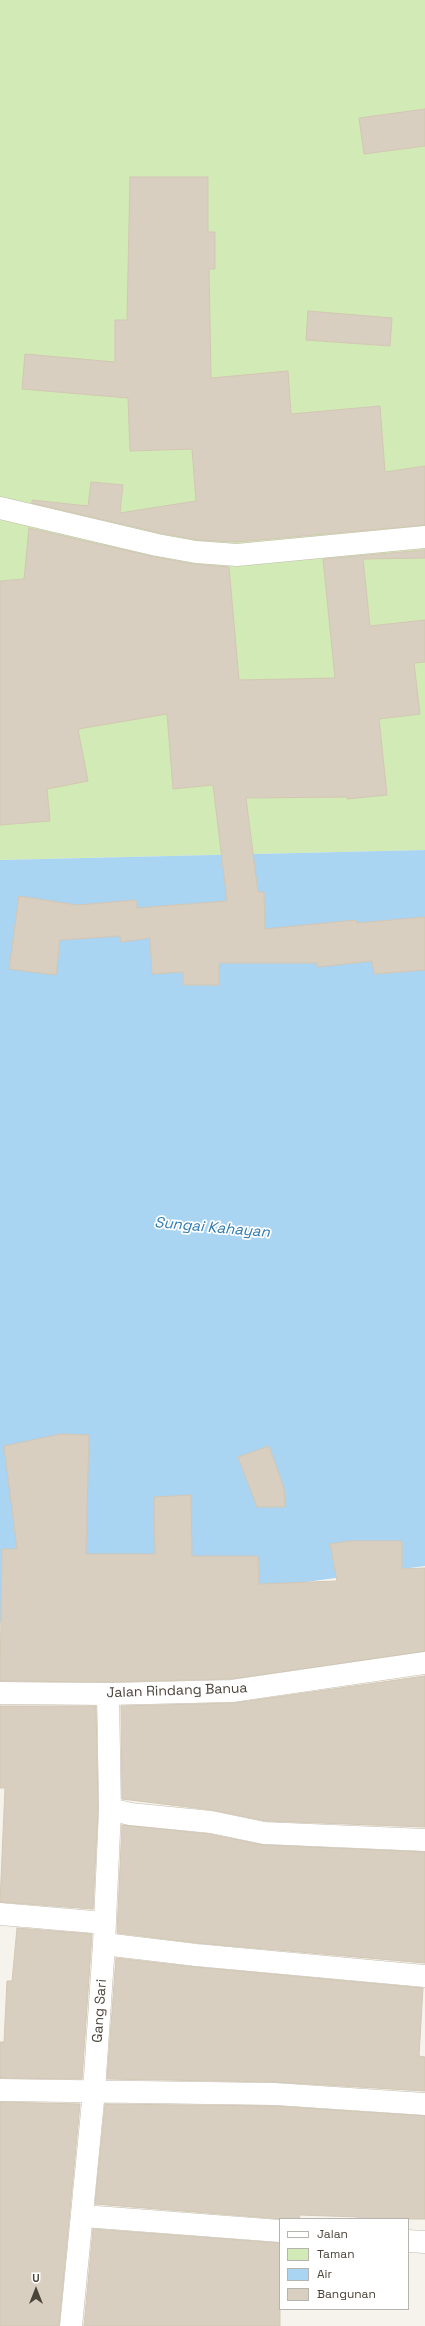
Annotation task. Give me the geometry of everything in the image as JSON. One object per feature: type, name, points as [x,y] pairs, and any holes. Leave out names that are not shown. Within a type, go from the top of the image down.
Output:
[{"type":"street","points":[[0,508],[157,545],[196,552],[237,555],[425,537]]},
{"type":"street","name":"Jalan Rindang Banua","points":[[0,1693],[108,1694],[232,1691],[425,1663]]},
{"type":"street","name":"Gang Sari","points":[[71,2326],[83,2216],[94,2091],[105,1934],[110,1809],[108,1694]]},
{"type":"street","points":[[110,1809],[130,1814],[211,1822],[264,1833],[425,1840]]},
{"type":"street","points":[[0,1914],[105,1934],[196,1955],[425,1976]]},
{"type":"street","points":[[0,2090],[275,2094],[425,2104]]},
{"type":"street","points":[[83,2216],[279,2231]]},
{"type":"street","points":[[409,2241],[425,2242]]},
{"type":"green space","points":[[0,0],[425,0],[425,850],[0,860]]},
{"type":"water","name":"Sungai Kahayan","points":[[425,850],[425,1566],[0,1623],[0,860]]},
{"type":"building","points":[[425,109],[425,146],[364,154],[359,118]]},
{"type":"building","points":[[130,177],[208,177],[208,232],[215,232],[215,269],[209,269],[211,378],[288,371],[291,414],[380,406],[385,472],[425,466],[425,525],[237,542],[198,540],[160,533],[32,503],[32,500],[88,506],[91,482],[123,485],[120,513],[196,501],[192,449],[130,451],[128,398],[22,389],[25,354],[115,362],[115,320],[127,320]]},
{"type":"building","points":[[308,311],[392,318],[390,346],[306,340]]},
{"type":"building","points":[[29,528],[155,557],[194,564],[229,567],[239,680],[335,678],[323,559],[425,550],[425,558],[363,559],[370,626],[425,620],[425,662],[414,663],[420,714],[379,719],[387,795],[347,799],[347,797],[246,798],[258,892],[264,892],[265,929],[356,920],[357,923],[425,917],[425,970],[374,974],[372,961],[317,967],[317,963],[219,963],[219,985],[183,985],[183,972],[152,974],[150,938],[121,942],[120,936],[60,940],[56,975],[9,969],[19,896],[77,905],[136,900],[137,908],[227,901],[213,785],[173,789],[167,714],[78,729],[88,781],[47,789],[50,821],[0,825],[0,581],[24,579]]},
{"type":"building","points":[[61,1434],[89,1435],[86,1554],[155,1554],[154,1497],[191,1495],[192,1556],[258,1556],[259,1584],[337,1581],[330,1544],[349,1541],[402,1541],[402,1569],[425,1568],[425,1651],[231,1679],[108,1682],[0,1681],[2,1549],[17,1549],[4,1446]]},
{"type":"building","points":[[269,1446],[284,1488],[285,1507],[257,1507],[238,1457]]},
{"type":"building","points":[[425,1676],[425,1827],[266,1821],[212,1810],[122,1799],[121,1706],[234,1703]]},
{"type":"building","points":[[0,1706],[96,1706],[98,1809],[93,1909],[0,1902],[5,1788],[0,1788]]},
{"type":"building","points":[[122,1825],[209,1834],[263,1845],[425,1852],[425,1963],[197,1943],[117,1933]]},
{"type":"building","points":[[17,1928],[92,1934],[82,2079],[0,2078],[0,2042],[4,2042],[7,1981],[12,1981]]},
{"type":"building","points":[[116,1958],[195,1967],[423,1988],[419,2056],[425,2057],[425,2091],[275,2082],[107,2079]]},
{"type":"building","points":[[0,2102],[80,2104],[59,2326],[0,2326]]},
{"type":"building","points":[[105,2104],[274,2106],[425,2116],[425,2219],[300,2215],[299,2218],[279,2219],[95,2204]]},
{"type":"building","points":[[93,2229],[279,2243],[280,2326],[84,2326]]}]
